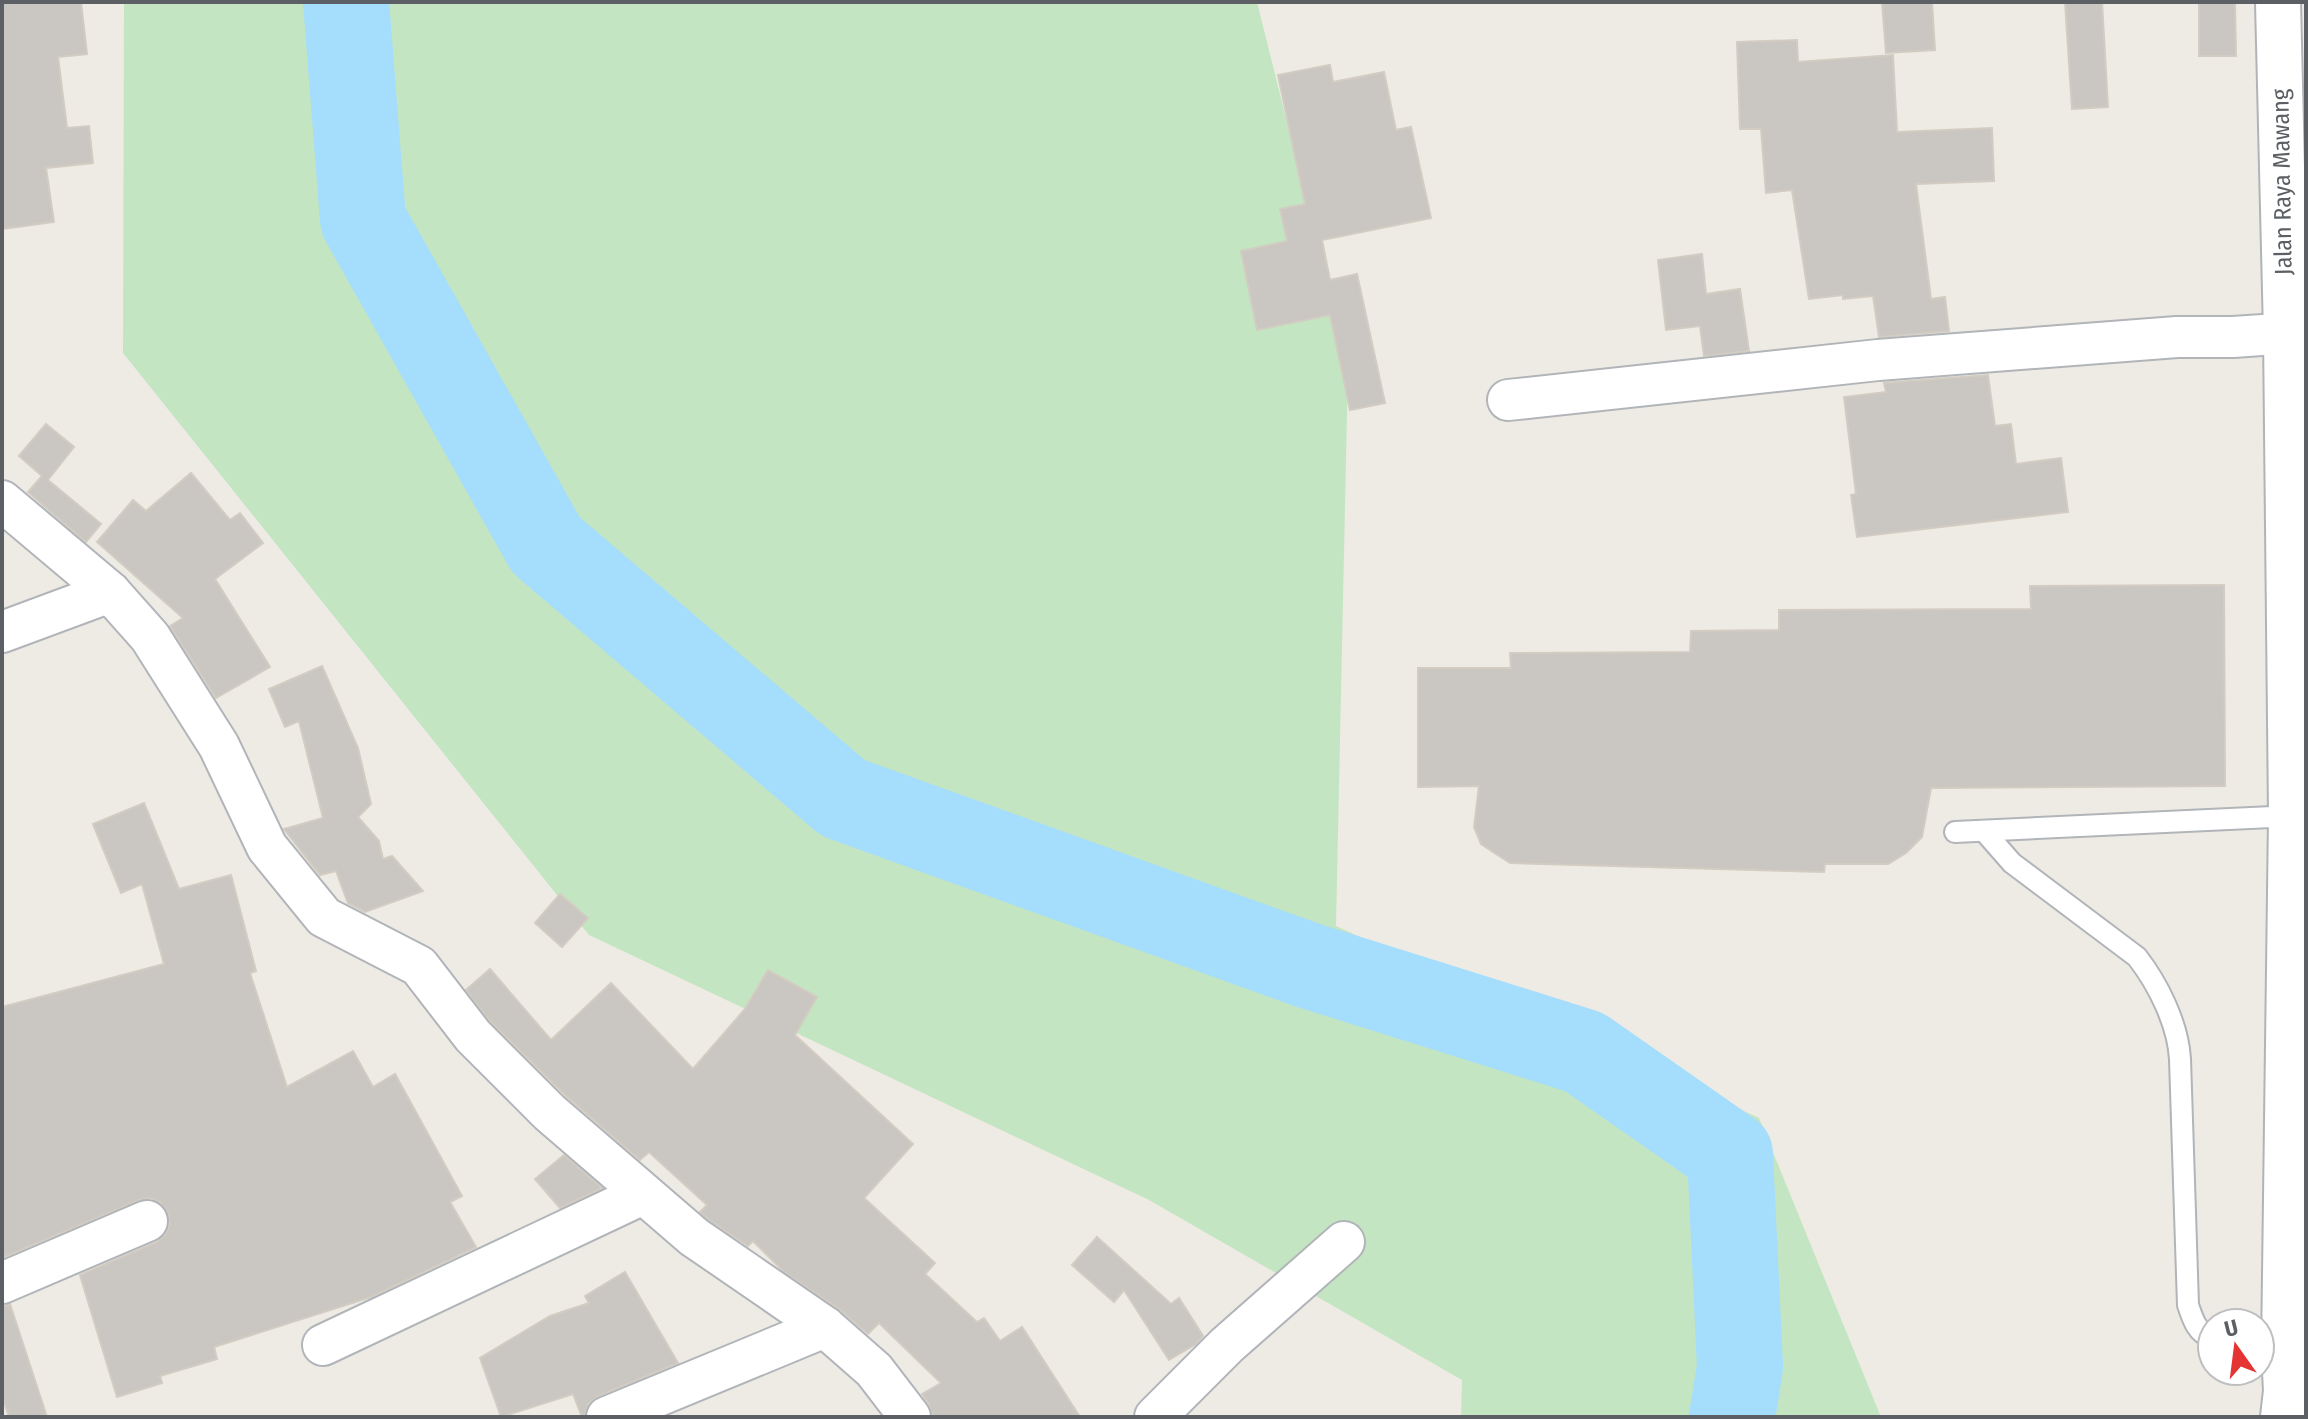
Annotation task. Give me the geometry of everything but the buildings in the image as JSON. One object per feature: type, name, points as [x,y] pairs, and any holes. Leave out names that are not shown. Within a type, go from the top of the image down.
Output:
[{"type":"main road","name":"Jalan Raya Mawang","points":[[2278,2],[2296,332],[2284,1381]]},
{"type":"street","points":[[1508,400],[1878,360],[2177,337],[2296,332]]},
{"type":"street","points":[[2,501],[110,592],[150,637],[219,746],[267,847],[324,917],[419,966],[473,1036],[549,1112],[694,1237],[825,1327],[874,1370],[910,1417]]},
{"type":"street","points":[[2,632],[110,592]]},
{"type":"street","points":[[323,1345],[643,1194]]},
{"type":"street","points":[[2,1283],[147,1221]]},
{"type":"street","points":[[1155,1417],[1227,1345],[1344,1242]]},
{"type":"street","points":[[607,1417],[825,1327]]},
{"type":"lane","points":[[1955,832],[2291,816]]},
{"type":"lane","points":[[1984,831],[2012,863],[2137,957],[2173,1025],[2179,1041],[2180,1059],[2188,1305],[2196,1325]]},
{"type":"green space","points":[[124,2],[1257,2],[1348,367],[1336,926],[1759,1118],[1881,1417],[1461,1417],[1462,1380],[1149,1200],[589,935],[123,353]]},
{"type":"waterway","points":[[346,2],[363,220],[546,545],[843,798],[1310,966],[1584,1052],[1730,1154],[1740,1367],[1732,1417]]}]
